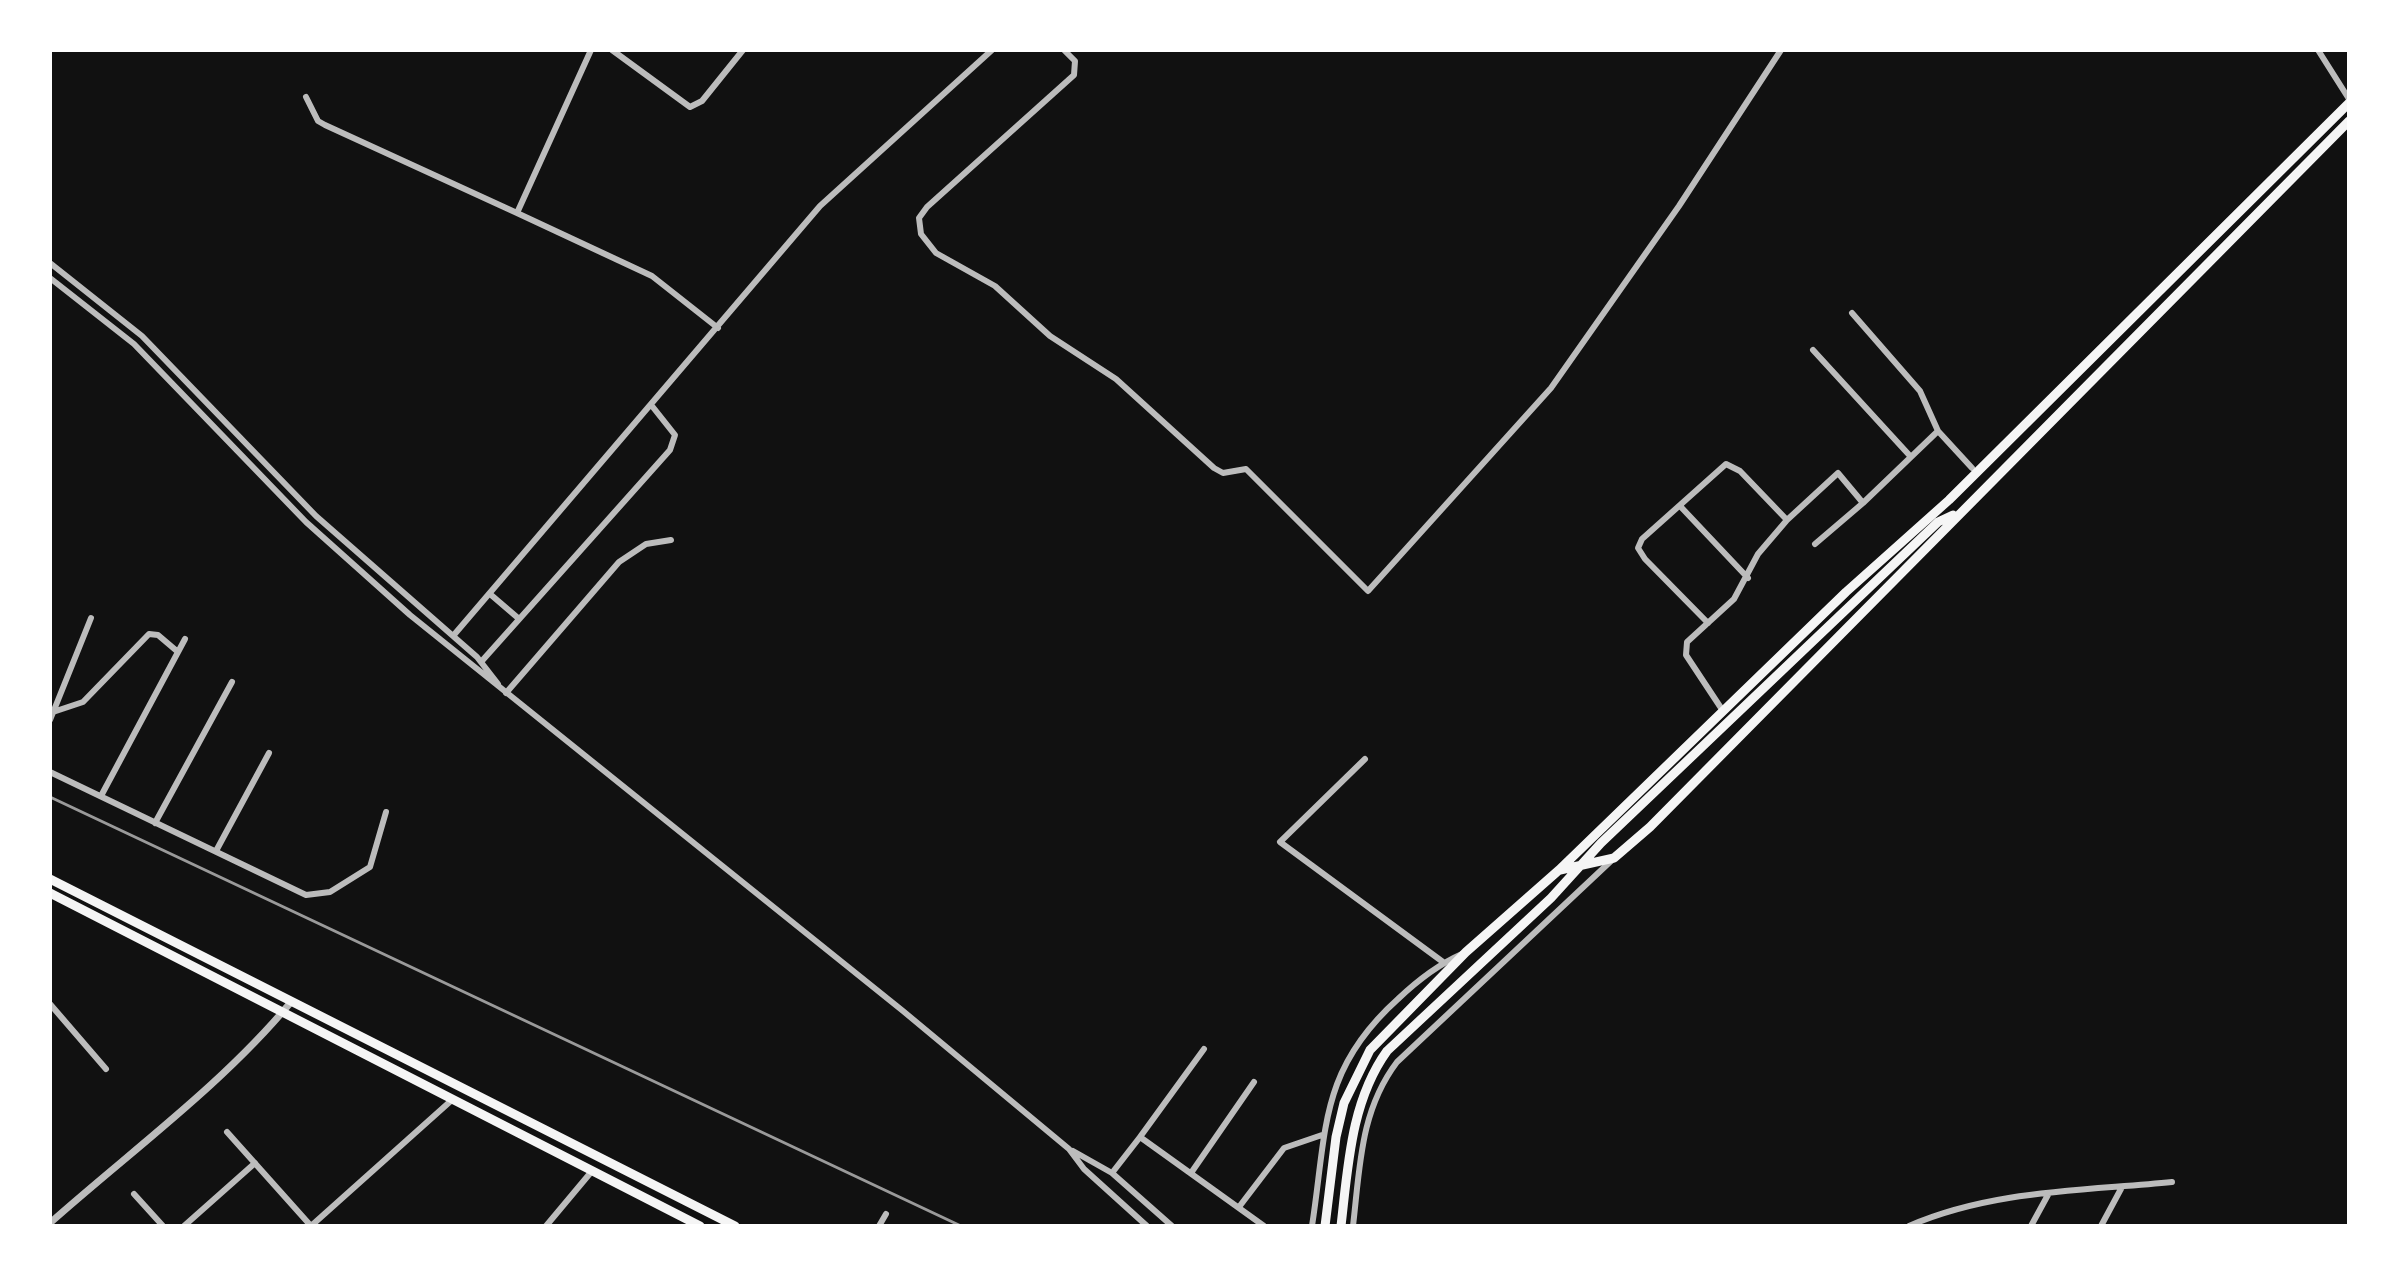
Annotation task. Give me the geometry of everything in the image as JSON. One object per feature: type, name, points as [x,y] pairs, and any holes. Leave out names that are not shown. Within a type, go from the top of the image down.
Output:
[{"type":"main road","points":[[1325,1226],[1336,1137],[1356,1074],[1370,1050],[1466,952],[1559,870],[1846,592],[1949,500],[2349,101]]},
{"type":"main road","points":[[1559,870],[1614,858],[1835,644],[1959,512],[2349,121]]},
{"type":"main road","points":[[1938,522],[1949,500]]},
{"type":"main road","points":[[1341,1226],[1358,1109],[1373,1069],[1387,1051],[1551,898],[1601,843],[1938,522],[1959,512]]},
{"type":"main road","points":[[50,879],[735,1226]]},
{"type":"main road","points":[[50,893],[700,1226]]},
{"type":"street","points":[[517,213],[591,50]]},
{"type":"street","points":[[612,50],[690,107],[702,101],[743,50]]},
{"type":"street","points":[[453,636],[820,206],[992,50]]},
{"type":"street","points":[[1064,50],[1075,61],[1074,75],[927,207],[919,218],[921,234],[936,253],[995,286],[1050,336],[1116,379],[1214,468],[1223,473],[1246,469],[1368,591],[1551,388],[1679,206],[1781,50]]},
{"type":"street","points":[[2318,50],[2349,101]]},
{"type":"street","points":[[306,97],[318,121],[325,125],[652,276],[718,328]]},
{"type":"street","points":[[50,263],[142,336],[316,516],[481,662],[506,693]]},
{"type":"street","points":[[50,278],[164,373],[228,443],[345,560],[1069,1149],[1112,1173],[1172,1226]]},
{"type":"street","points":[[1852,313],[1920,391],[1938,431],[1972,468]]},
{"type":"street","points":[[1813,350],[1911,457]]},
{"type":"street","points":[[481,662],[670,450],[675,435],[652,406]]},
{"type":"street","points":[[1815,544],[1938,431]]},
{"type":"street","points":[[1708,623],[1638,548],[1642,539],[1726,464],[1740,471],[1787,520]]},
{"type":"street","points":[[1723,711],[1686,655],[1687,642],[1734,599],[1748,578],[1758,554],[1787,520],[1838,473],[1863,503]]},
{"type":"street","points":[[1680,506],[1748,578]]},
{"type":"street","points":[[506,693],[619,562],[646,544],[671,540]]},
{"type":"street","points":[[490,594],[518,618]]},
{"type":"street","points":[[50,720],[91,618]]},
{"type":"street","points":[[53,712],[83,702],[149,634],[158,635],[178,652]]},
{"type":"street","points":[[101,796],[185,639]]},
{"type":"street","points":[[155,823],[232,682]]},
{"type":"street","points":[[216,851],[269,753]]},
{"type":"street","points":[[1365,759],[1280,842],[1443,962]]},
{"type":"street","points":[[50,772],[306,895],[318,895],[340,887],[370,867],[386,812]]},
{"type":"street","points":[[1353,1226],[1364,1131],[1380,1084],[1397,1062],[1614,858]]},
{"type":"street","points":[[1312,1226],[1322,1135],[1332,1095],[1358,1039],[1376,1018],[1443,962],[1466,952]]},
{"type":"street","points":[[50,1223],[182,1110],[291,1002]]},
{"type":"street","points":[[50,1004],[106,1069]]},
{"type":"street","points":[[1112,1173],[1204,1049]]},
{"type":"street","points":[[1191,1173],[1254,1082]]},
{"type":"street","points":[[227,1132],[311,1226],[453,1099]]},
{"type":"street","points":[[1239,1207],[1284,1148],[1322,1135]]},
{"type":"street","points":[[1140,1137],[1264,1226]]},
{"type":"street","points":[[1069,1149],[1084,1169],[1147,1226]]},
{"type":"street","points":[[184,1226],[255,1163]]},
{"type":"street","points":[[546,1226],[592,1170]]},
{"type":"street","points":[[1909,1226],[1944,1211],[1992,1199],[2172,1182]]},
{"type":"street","points":[[2101,1226],[2122,1187]]},
{"type":"street","points":[[2031,1226],[2049,1193]]},
{"type":"street","points":[[134,1194],[163,1226]]},
{"type":"street","points":[[879,1226],[886,1214]]},
{"type":"railway","points":[[50,797],[961,1226]]}]
